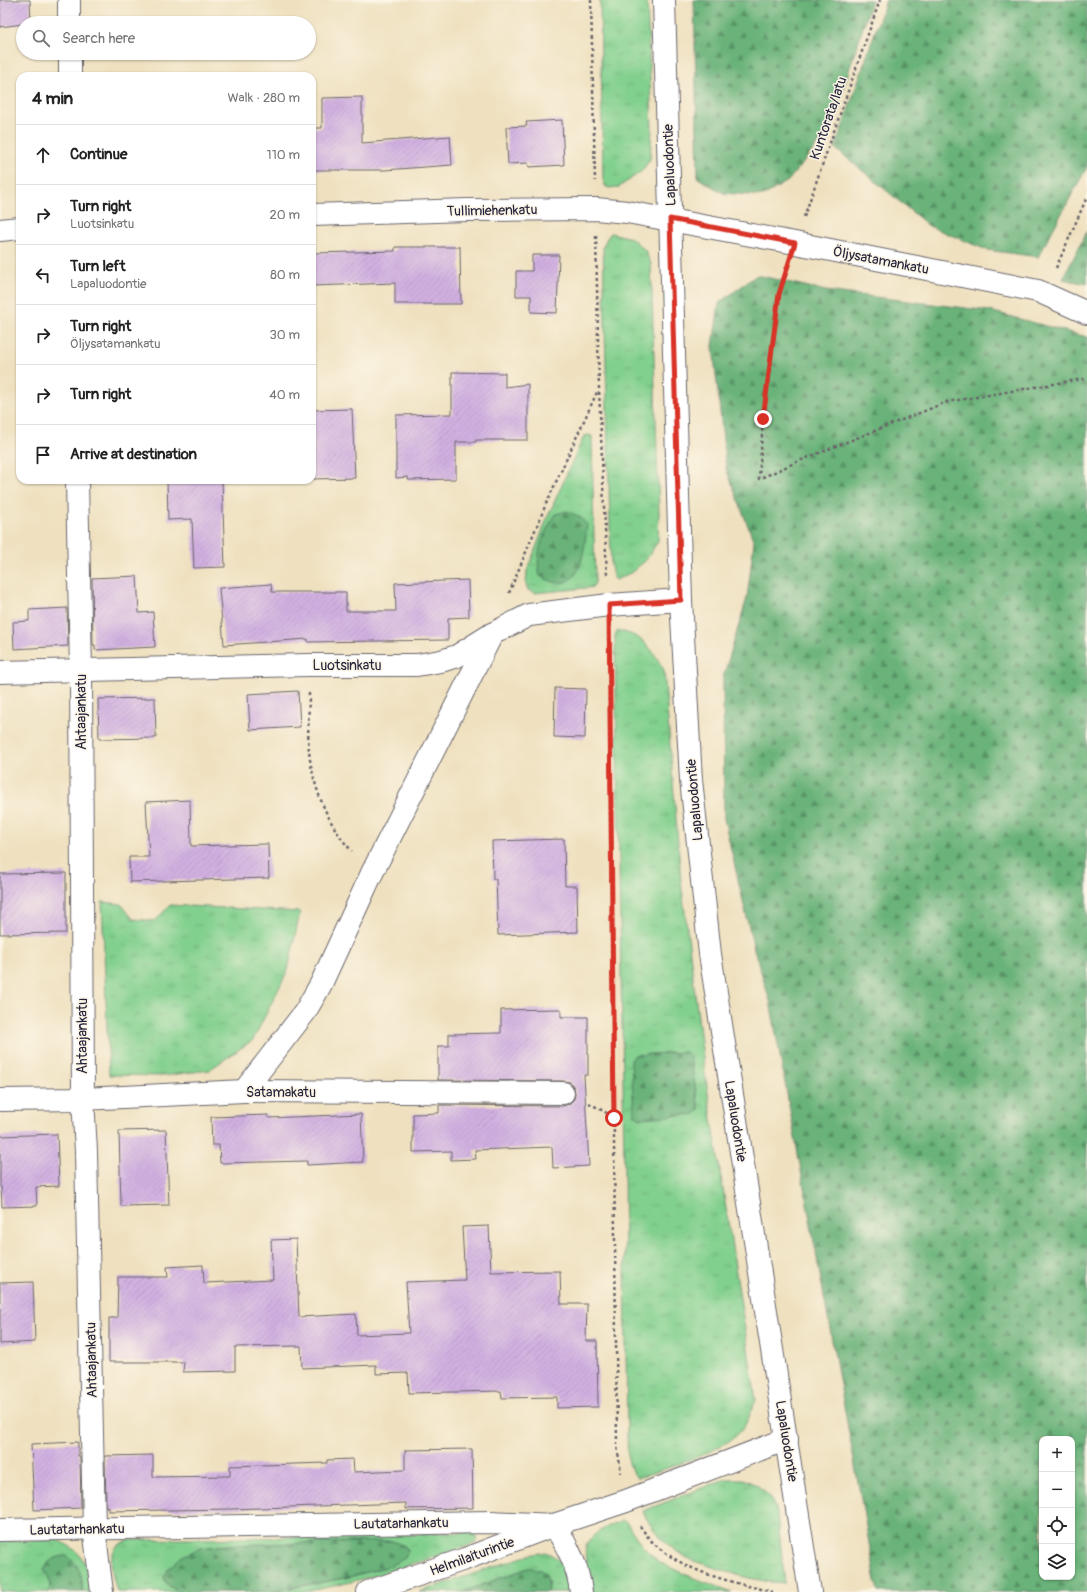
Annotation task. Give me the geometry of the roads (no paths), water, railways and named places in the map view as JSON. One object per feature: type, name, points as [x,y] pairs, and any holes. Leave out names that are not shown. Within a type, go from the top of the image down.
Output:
[{"type":"street","points":[[69,0],[70,16]]},
{"type":"street","name":"Lapaluodontie","points":[[664,0],[681,600],[691,780],[710,954],[810,1592]]},
{"type":"street","points":[[70,60],[70,72]]},
{"type":"street","name":"Tullimiehenkatu","points":[[316,215],[467,210],[596,209],[670,219]]},
{"type":"street","name":"Öljysatamankatu","points":[[670,219],[1038,291],[1087,313]]},
{"type":"street","points":[[0,230],[16,228]]},
{"type":"street","name":"Ahtaajankatu","points":[[77,484],[81,670],[83,1099],[86,1151],[94,1528],[102,1592]]},
{"type":"street","name":"Luotsinkatu","points":[[0,672],[308,665],[417,665],[441,661],[457,656],[492,634],[529,615],[609,605],[681,600]]},
{"type":"street","points":[[244,1091],[305,1012],[321,984],[372,873],[492,634]]},
{"type":"street","name":"Satamakatu","points":[[0,1100],[83,1099],[244,1091],[563,1093]]},
{"type":"street","name":"Lautatarhankatu","points":[[0,1530],[491,1522],[554,1526],[626,1501],[787,1439]]},
{"type":"street","points":[[554,1526],[567,1545],[575,1562],[581,1592]]},
{"type":"street","name":"Helmilaiturintie","points":[[368,1592],[465,1559],[554,1526]]}]
